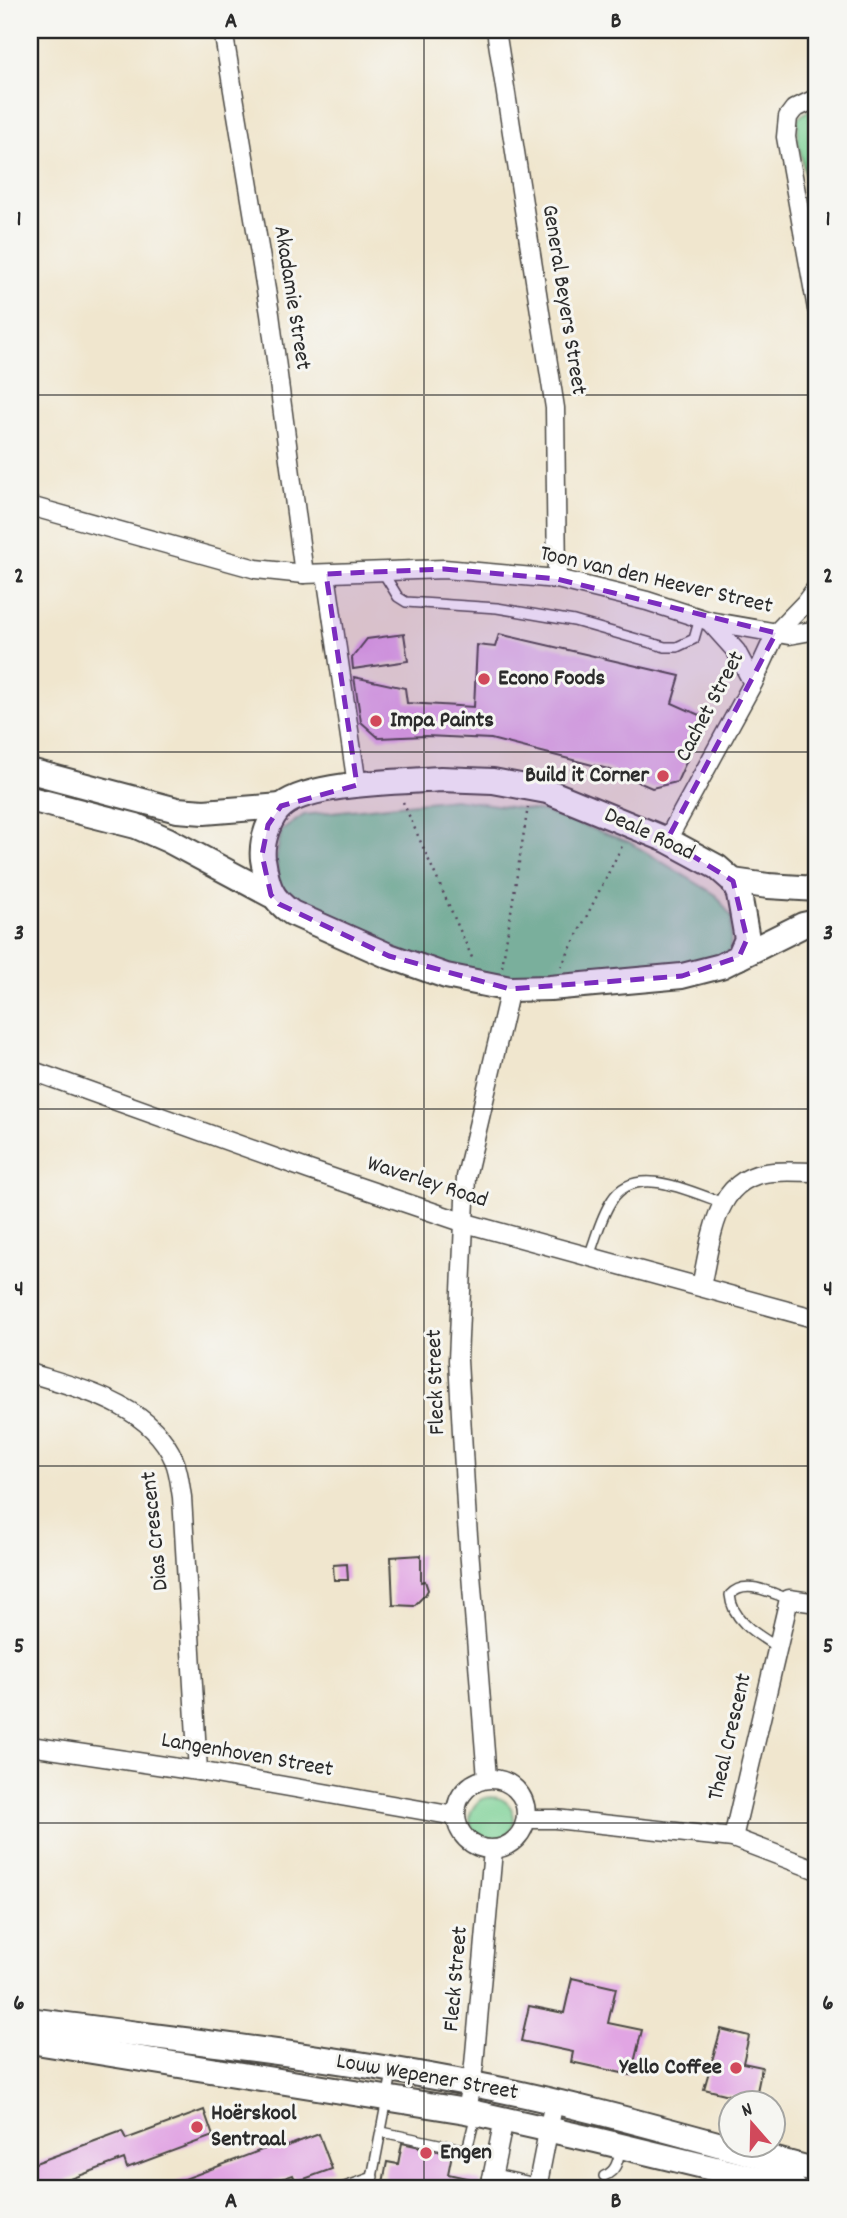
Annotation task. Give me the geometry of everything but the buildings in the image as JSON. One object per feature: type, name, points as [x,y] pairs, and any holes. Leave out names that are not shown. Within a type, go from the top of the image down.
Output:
[{"type":"street","name":"Akadamie Street","points":[[223,30],[270,314],[304,574]]},
{"type":"street","name":"General Beyers Street","points":[[496,30],[555,408],[557,579]]},
{"type":"street","points":[[817,98],[793,109],[785,128],[788,156],[814,266],[817,309]]},
{"type":"street","name":"Toon van den Heever Street","points":[[30,506],[256,569],[304,574],[444,569],[557,579],[647,601],[704,619],[789,635],[817,631]]},
{"type":"street","points":[[326,574],[357,785]]},
{"type":"street","name":"Cachet Street","points":[[667,840],[753,683],[776,633],[817,587]]},
{"type":"street","points":[[704,619],[736,651],[753,683]]},
{"type":"street","name":"Deale Road","points":[[30,771],[177,810],[204,812],[281,806],[315,792],[357,785],[441,779],[493,781],[547,791],[632,825],[717,867],[733,881],[817,888]]},
{"type":"street","points":[[30,799],[136,826],[271,895],[292,913],[389,956],[446,976],[498,987],[550,988],[682,976],[721,966],[803,925],[817,922]]},
{"type":"street","points":[[271,895],[262,855],[268,825],[281,806]]},
{"type":"street","points":[[733,881],[740,894],[747,931],[747,939],[739,957]]},
{"type":"street","name":"Fleck Street","points":[[487,1778],[467,1523],[458,1360],[466,1177],[498,987]]},
{"type":"street","name":"Waverley Road","points":[[30,1070],[462,1222],[817,1319]]},
{"type":"street","points":[[701,1286],[723,1203],[726,1195],[738,1183],[758,1174],[772,1172],[817,1172]]},
{"type":"street","name":"Dias Crescent","points":[[30,1373],[61,1383],[138,1416],[158,1432],[175,1461],[182,1497],[198,1772]]},
{"type":"street","points":[[789,1598],[817,1603]]},
{"type":"street","name":"Theal Crescent","points":[[733,1838],[789,1598]]},
{"type":"street","name":"Langenhoven Street","points":[[30,1746],[455,1816]]},
{"type":"street","points":[[487,1778],[511,1784],[520,1793],[527,1812],[522,1831],[514,1841],[493,1850],[469,1843],[461,1834],[455,1816],[462,1793],[471,1784],[487,1778]]},
{"type":"street","points":[[526,1819],[555,1819],[733,1838],[817,1870]]},
{"type":"street","name":"Fleck Street","points":[[471,2112],[493,1850]]},
{"type":"street","name":"Louw Wepener Street","points":[[30,2020],[393,2070],[472,2084],[554,2101],[817,2171]]},
{"type":"street","name":"Louw Wepener Street","points":[[30,2041],[471,2112],[549,2129],[768,2185],[794,2188]]},
{"type":"street","points":[[504,2119],[491,2183],[537,2188],[554,2101]]},
{"type":"lane","points":[[382,571],[398,597],[406,602],[497,608],[561,619],[665,647],[677,647],[694,639],[704,619]]},
{"type":"lane","points":[[589,1256],[611,1201],[621,1188],[633,1182],[646,1181],[668,1185],[723,1203]]},
{"type":"lane","points":[[777,1647],[752,1631],[740,1619],[730,1602],[730,1595],[742,1587],[753,1587],[789,1598]]},
{"type":"lane","points":[[370,2188],[393,2070]]},
{"type":"lane","points":[[467,2150],[471,2112]]},
{"type":"lane","points":[[382,2132],[496,2156]]},
{"type":"lane","points":[[604,2176],[616,2167],[621,2147]]},
{"type":"lane","points":[[342,2188],[373,2177]]},
{"type":"path","points":[[394,782],[498,987]]},
{"type":"path","points":[[498,987],[526,787]]},
{"type":"path","points":[[550,988],[632,825]]},
{"type":"highlighted area","points":[[444,569],[557,579],[776,633],[667,840],[733,881],[747,939],[739,957],[682,976],[510,989],[389,956],[279,904],[271,895],[262,855],[268,825],[281,806],[357,785],[326,574]]},
{"type":"green space","points":[[817,107],[817,233],[798,140],[798,118]]},
{"type":"green space","points":[[454,799],[545,812],[629,842],[716,895],[732,918],[730,950],[703,971],[475,980],[303,914],[280,892],[276,859],[281,831],[304,815]]},
{"type":"green space","points":[[492,1797],[501,1798],[508,1803],[513,1810],[513,1828],[508,1835],[501,1840],[492,1841],[483,1840],[476,1835],[471,1828],[470,1819],[471,1810],[476,1803],[483,1798]]},
{"type":"place","name":"Econo Foods","points":[[484,679]]},
{"type":"place","name":"Impa Paints","points":[[376,721]]},
{"type":"place","name":"Build it Corner","points":[[663,776]]},
{"type":"place","name":"Yello Coffee","points":[[736,2068]]},
{"type":"place","name":"Hoërskool Sentraal","points":[[197,2127]]},
{"type":"place","name":"Engen","points":[[426,2153]]}]
